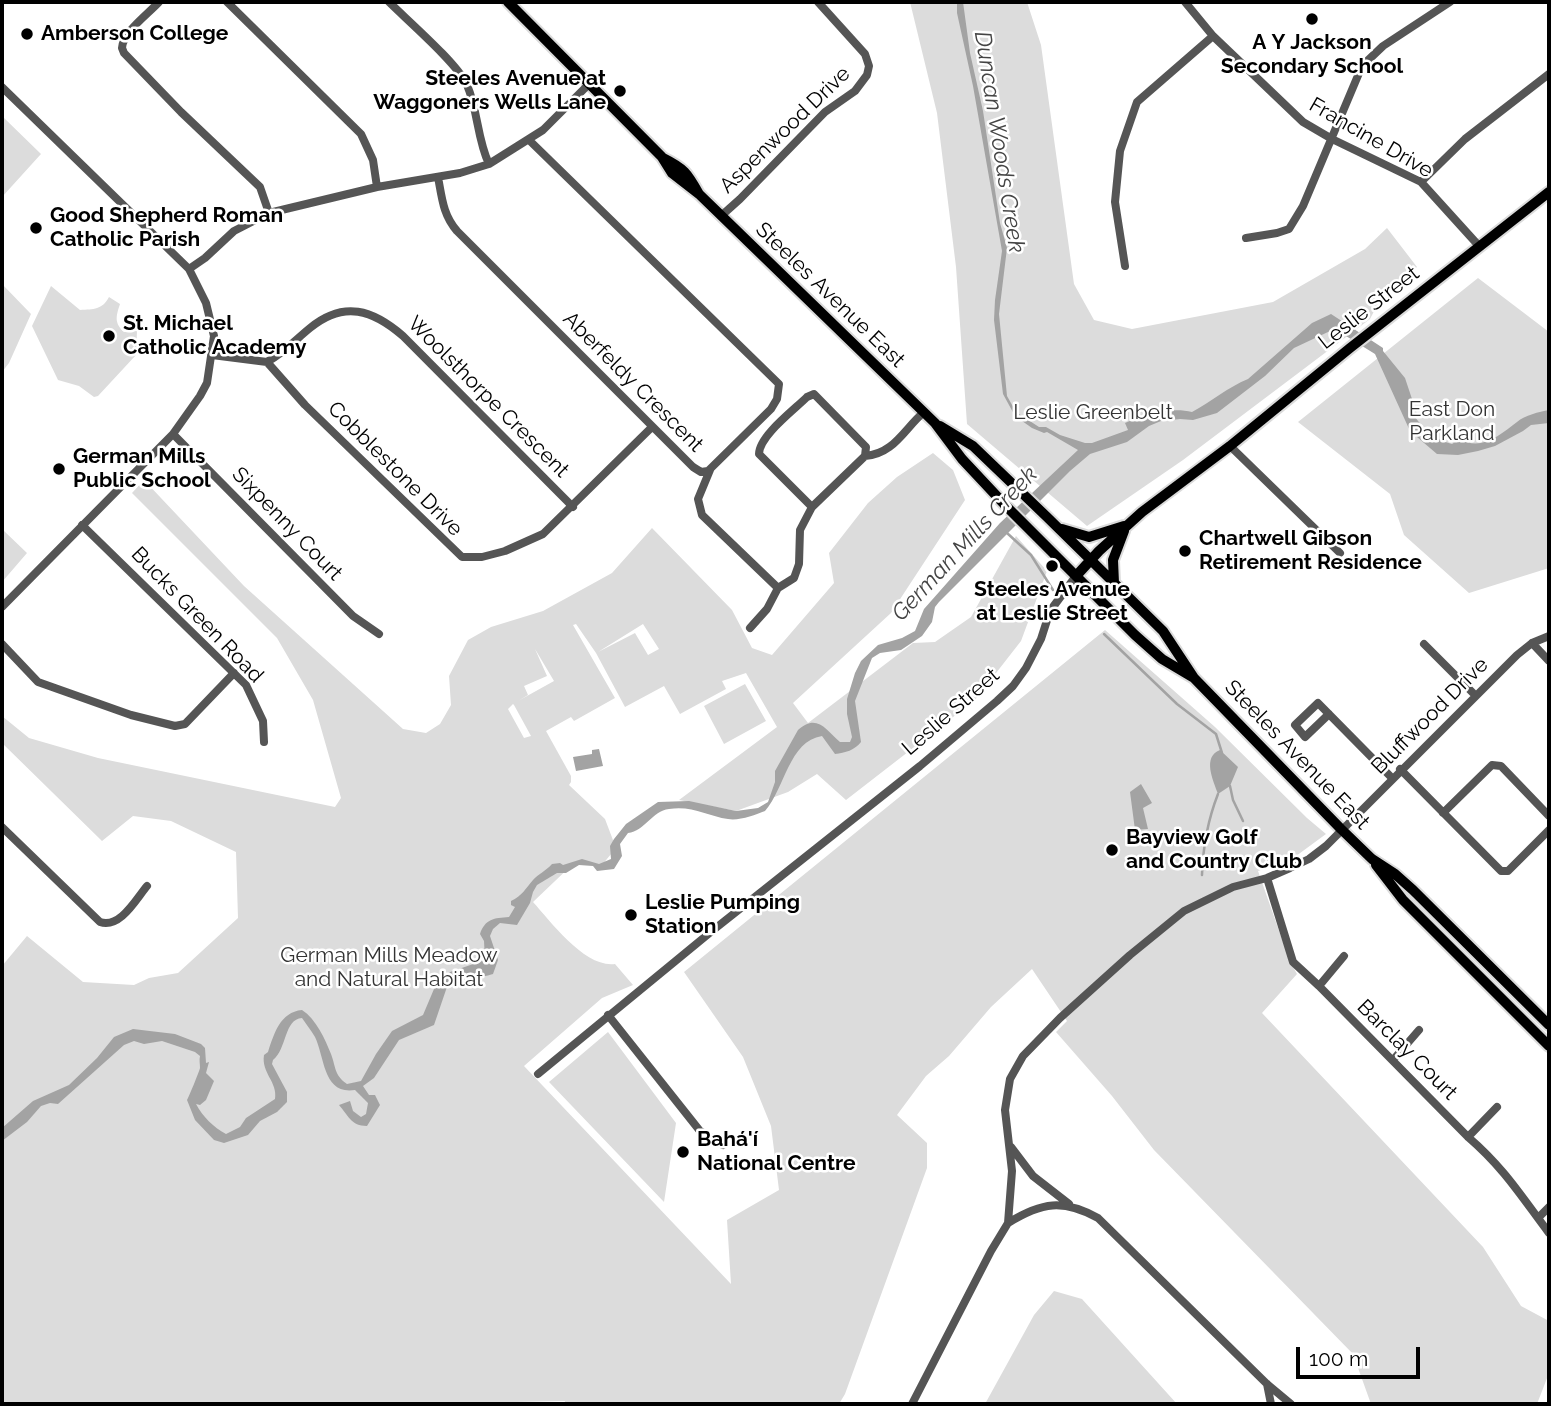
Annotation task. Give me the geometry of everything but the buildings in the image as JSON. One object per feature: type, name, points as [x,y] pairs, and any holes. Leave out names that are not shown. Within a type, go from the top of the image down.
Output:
[{"type":"main road","name":"Steeles Avenue East","points":[[508,2],[662,157],[677,164],[690,175],[699,194],[935,423],[962,458],[1006,506],[1150,649],[1194,678]]},
{"type":"main road","name":"Leslie Street","points":[[1076,576],[1127,526],[1549,192]]},
{"type":"main road","name":"Steeles Avenue East","points":[[935,423],[973,446],[1163,631],[1194,678],[1372,859],[1404,900],[1549,1046]]},
{"type":"main road","points":[[1058,528],[1089,537],[1127,526]]},
{"type":"main road","points":[[1114,583],[1113,560],[1127,526]]},
{"type":"main road","name":"Steeles Avenue East","points":[[1372,859],[1413,890],[1549,1025]]},
{"type":"street","points":[[159,2],[125,33],[122,40],[124,53],[260,187],[269,213]]},
{"type":"street","points":[[227,2],[361,134],[373,160],[377,187]]},
{"type":"street","points":[[389,2],[466,82],[483,151],[489,163]]},
{"type":"street","name":"Aspenwood Drive","points":[[721,216],[740,200],[825,112],[855,91],[867,75],[869,66],[865,54],[818,2]]},
{"type":"street","name":"Francine Drive","points":[[1185,2],[1213,36],[1303,122],[1421,182],[1479,246]]},
{"type":"street","points":[[1246,238],[1289,229],[1303,206],[1362,66],[1383,46],[1450,2]]},
{"type":"street","points":[[1125,266],[1115,202],[1120,151],[1137,102],[1213,36]]},
{"type":"street","points":[[1421,182],[1465,139],[1549,74]]},
{"type":"street","points":[[189,269],[234,231],[269,213],[377,187],[438,177],[489,163],[528,140],[553,120],[589,84]]},
{"type":"street","points":[[2,87],[189,269],[206,303],[214,337],[207,383],[191,412],[173,434],[2,607]]},
{"type":"street","name":"Aberfeldy Crescent","points":[[438,177],[448,221],[693,467],[701,472],[710,469],[771,409],[777,399],[779,384],[528,140]]},
{"type":"street","name":"Woolsthorpe Crescent","points":[[267,362],[285,352],[317,323],[341,312],[369,314],[382,319],[404,336],[573,506]]},
{"type":"street","points":[[212,355],[267,362]]},
{"type":"street","name":"Cobblestone Drive","points":[[267,362],[305,405],[462,557],[482,557],[543,534],[652,426]]},
{"type":"street","points":[[812,508],[759,454],[762,441],[773,430],[807,397],[814,394],[859,438],[866,447],[865,456]]},
{"type":"street","points":[[750,628],[766,610],[778,589],[794,578],[799,564],[800,530],[812,508],[865,456],[887,450],[924,412]]},
{"type":"street","name":"Sixpenny Court","points":[[173,434],[352,615],[379,634]]},
{"type":"street","points":[[1230,446],[1340,554]]},
{"type":"street","points":[[710,469],[698,499],[702,515],[778,589]]},
{"type":"street","name":"Bucks Green Road","points":[[82,525],[246,685],[263,720],[264,742]]},
{"type":"street","name":"Leslie Street","points":[[538,1074],[920,766],[1005,693],[1026,668],[1041,639],[1050,611],[1076,576]]},
{"type":"street","name":"Bluffwood Drive","points":[[1008,1223],[1012,1171],[1005,1110],[1010,1079],[1015,1067],[1032,1046],[1130,955],[1184,911],[1233,887],[1268,878],[1309,859],[1326,846],[1475,695],[1532,643],[1549,636]]},
{"type":"street","points":[[1532,643],[1549,662]]},
{"type":"street","points":[[2,644],[38,682],[131,715],[175,726],[186,724],[234,673]]},
{"type":"street","points":[[1424,644],[1475,695]]},
{"type":"street","points":[[1329,714],[1392,778]]},
{"type":"street","points":[[1443,813],[1492,765],[1501,766],[1549,816]]},
{"type":"street","points":[[1401,769],[1501,872],[1508,871],[1549,830]]},
{"type":"street","points":[[2,827],[100,922],[115,922],[147,886]]},
{"type":"street","name":"Barclay Court","points":[[1268,878],[1293,962],[1508,1176],[1549,1233]]},
{"type":"street","points":[[1320,986],[1344,956]]},
{"type":"street","points":[[608,1015],[700,1131],[723,1145]]},
{"type":"street","points":[[1393,1060],[1419,1030]]},
{"type":"street","points":[[1468,1137],[1497,1107]]},
{"type":"street","points":[[1009,1145],[1033,1175],[1074,1208]]},
{"type":"street","points":[[912,1404],[1008,1223],[1041,1206],[1053,1205],[1074,1208],[1098,1218],[1267,1384],[1291,1404]]},
{"type":"street","points":[[1538,1218],[1549,1207]]},
{"type":"street","points":[[1267,1384],[1271,1404]]},
{"type":"green space","name":"Leslie Greenbelt","points":[[910,2],[1027,2],[1041,45],[1074,284],[1094,320],[1132,329],[1273,302],[1365,249],[1387,228],[1417,267],[1384,292],[1370,319],[1183,460],[1087,526],[967,424],[956,267],[937,113]]},
{"type":"green space","points":[[2,116],[41,154],[2,197]]},
{"type":"green space","name":"East Don Parkland","points":[[1478,278],[1549,332],[1549,568],[1469,593],[1404,535],[1390,494],[1298,422]]},
{"type":"green space","points":[[2,284],[31,314],[9,363],[2,372]]},
{"type":"green space","points":[[51,286],[80,310],[100,307],[109,297],[120,304],[117,319],[121,329],[124,332],[137,331],[136,355],[98,396],[94,397],[79,386],[58,380],[32,326]]},
{"type":"green space","name":"German Mills Meadow and Natural Habitat","points":[[933,453],[953,470],[965,500],[891,613],[793,703],[808,723],[913,643],[935,642],[971,617],[1016,536],[1047,571],[1021,641],[975,700],[846,800],[817,774],[788,792],[736,811],[679,800],[777,727],[746,673],[722,681],[726,689],[680,714],[664,686],[625,707],[596,653],[576,624],[573,625],[615,698],[574,721],[571,717],[546,731],[571,776],[569,785],[605,819],[616,848],[602,865],[576,861],[533,902],[570,942],[592,959],[615,964],[633,985],[602,998],[524,1066],[731,1284],[727,1220],[779,1190],[771,1126],[743,1057],[684,972],[1105,630],[1215,727],[1326,834],[1292,859],[1258,871],[1290,962],[1297,974],[1262,1013],[1483,1247],[1521,1306],[1549,1321],[1549,1373],[1537,1404],[1371,1404],[1353,1354],[1154,1150],[1112,1096],[1056,1032],[1067,1021],[1032,969],[991,1007],[949,1056],[926,1076],[897,1115],[927,1143],[927,1168],[845,1394],[839,1404],[564,1404],[565,1401],[512,1404],[2,1404],[2,966],[27,936],[83,982],[134,985],[149,978],[178,973],[238,918],[236,852],[171,821],[133,816],[102,841],[2,743],[2,716],[29,738],[98,758],[335,807],[341,798],[313,700],[277,638],[132,493],[144,480],[244,586],[403,729],[426,733],[440,724],[451,705],[449,676],[468,640],[491,627],[543,611],[612,573],[652,528],[732,610],[752,648],[772,655],[834,583],[829,553],[868,503],[897,477]],"holes":[[[643,624],[659,649],[648,655],[635,633],[598,652]],[[535,649],[554,681],[518,701],[528,695],[524,686],[547,676]],[[514,705],[531,736],[524,738],[508,709]]]},
{"type":"green space","points":[[2,529],[27,553],[2,582]]},
{"type":"green space","points":[[745,684],[766,721],[724,744],[704,706]]},
{"type":"green space","points":[[608,1032],[676,1123],[664,1202],[549,1082]]},
{"type":"green space","points":[[1054,1291],[1082,1299],[1177,1404],[985,1404],[1034,1315]]},
{"type":"shaded area","points":[[957,2],[963,2],[1000,223],[1007,248],[999,314],[1007,396],[1016,412],[1039,427],[1092,443],[1128,430],[1125,423],[1141,417],[1167,411],[1192,412],[1248,379],[1312,323],[1331,314],[1383,348],[1405,378],[1417,414],[1415,417],[1427,431],[1441,440],[1452,444],[1460,439],[1476,444],[1490,440],[1524,417],[1549,410],[1549,423],[1531,425],[1495,446],[1478,451],[1458,455],[1437,454],[1410,431],[1375,354],[1338,332],[1328,332],[1294,348],[1265,376],[1217,413],[1193,420],[1161,421],[1127,442],[1090,454],[1070,471],[939,602],[935,607],[932,622],[922,636],[901,650],[880,653],[872,658],[855,701],[861,742],[859,745],[850,751],[835,754],[822,736],[811,740],[795,756],[765,811],[732,819],[685,808],[663,811],[639,829],[628,833],[620,844],[622,856],[614,869],[597,871],[593,866],[579,865],[566,873],[557,873],[537,885],[517,925],[500,923],[493,929],[490,936],[498,960],[493,974],[449,981],[434,1025],[399,1040],[374,1078],[363,1086],[369,1095],[375,1095],[380,1105],[367,1126],[353,1122],[339,1105],[350,1101],[353,1111],[361,1117],[366,1114],[368,1103],[355,1090],[337,1087],[331,1081],[315,1037],[302,1018],[292,1023],[272,1064],[287,1092],[287,1102],[277,1112],[260,1121],[248,1135],[224,1143],[214,1140],[195,1120],[187,1100],[200,1068],[200,1056],[162,1041],[144,1044],[134,1041],[124,1045],[58,1104],[41,1106],[27,1122],[2,1141],[2,1128],[33,1101],[69,1085],[114,1037],[133,1029],[175,1034],[205,1048],[206,1063],[209,1062],[206,1073],[214,1081],[206,1100],[200,1105],[196,1104],[209,1121],[226,1134],[240,1127],[246,1118],[275,1099],[264,1055],[268,1052],[283,1019],[294,1012],[302,1010],[316,1024],[343,1081],[347,1084],[361,1081],[392,1031],[423,1015],[434,989],[450,972],[485,960],[484,941],[480,934],[487,922],[509,917],[515,907],[511,905],[511,901],[552,864],[563,865],[582,859],[599,864],[611,859],[610,846],[626,824],[658,802],[689,801],[736,811],[758,808],[768,802],[775,782],[775,771],[798,730],[805,725],[816,723],[826,728],[840,742],[850,742],[852,737],[847,699],[861,661],[878,645],[915,631],[924,609],[1000,523],[1078,450],[1047,432],[1032,428],[1015,416],[1003,394],[994,320],[1002,251]]},
{"type":"shaded area","points":[[599,749],[603,766],[576,771],[573,757],[592,754],[592,750]]},
{"type":"shaded area","points":[[1220,750],[1238,767],[1230,786],[1218,794],[1210,763],[1211,758]]},
{"type":"shaded area","points":[[1141,784],[1152,803],[1143,808],[1148,829],[1135,830],[1130,792]]},
{"type":"waterway","name":"German Mills Creek","points":[[1007,533],[1031,555],[1053,590]]},
{"type":"waterway","points":[[1104,634],[1177,704],[1216,734],[1222,753]]},
{"type":"waterway","points":[[1230,786],[1243,821]]},
{"type":"waterway","points":[[1202,875],[1206,834],[1218,794]]},
{"type":"place","name":"A Y Jackson Secondary School","points":[[1312,19]]},
{"type":"place","name":"Amberson College","points":[[27,34]]},
{"type":"place","name":"Steeles Avenue at Waggoners Wells Lane","points":[[620,91]]},
{"type":"place","name":"Good Shepherd Roman Catholic Parish","points":[[36,228]]},
{"type":"place","name":"St. Michael Catholic Academy","points":[[109,336]]},
{"type":"place","name":"German Mills Public School","points":[[59,469]]},
{"type":"place","name":"Chartwell Gibson Retirement Residence","points":[[1185,551]]},
{"type":"place","name":"Steeles Avenue at Leslie Street","points":[[1052,566]]},
{"type":"place","name":"Bayview Golf and Country Club","points":[[1112,850]]},
{"type":"place","name":"Leslie Pumping Station","points":[[631,915]]},
{"type":"place","name":"Bahá'í National Centre","points":[[683,1152]]},
{"type":"water label","name":"Duncan Woods Creek","points":[[999,142]]}]
